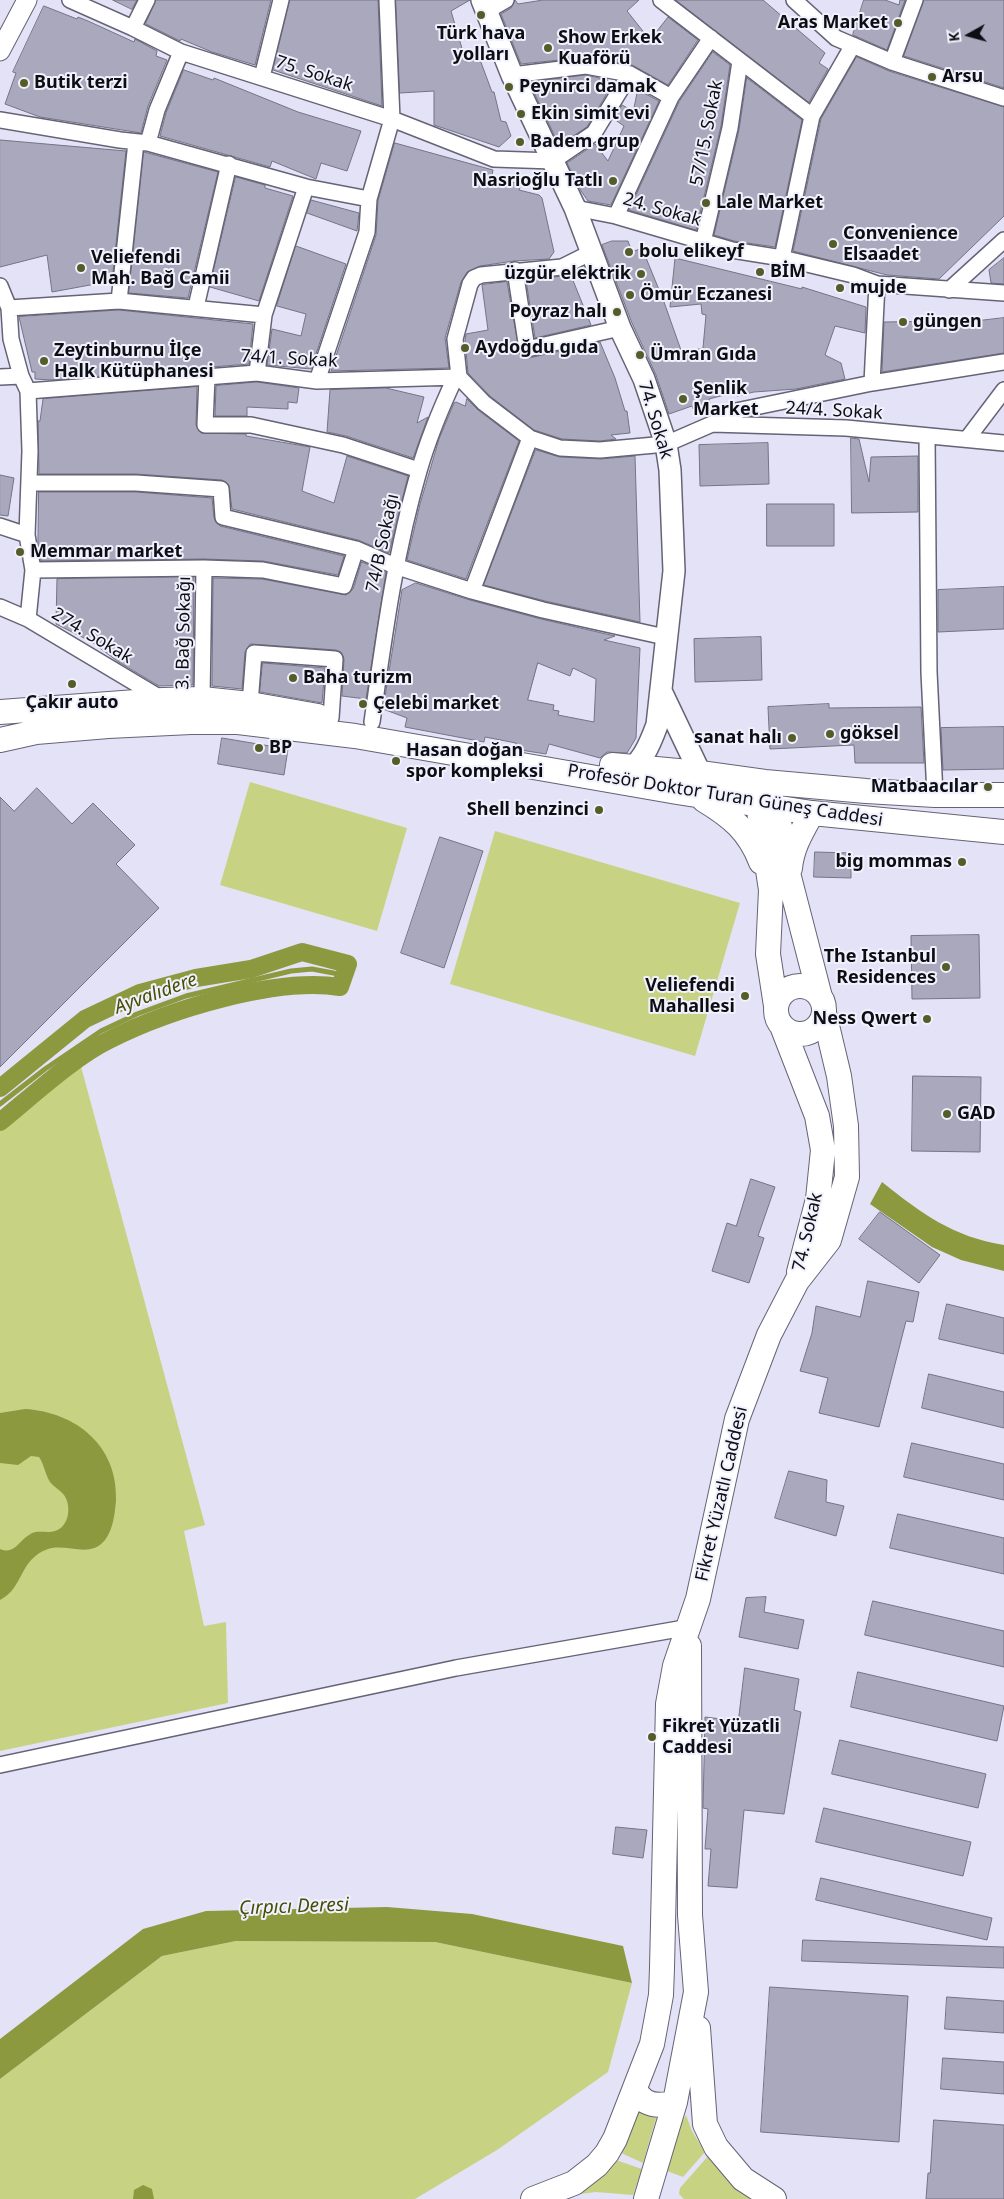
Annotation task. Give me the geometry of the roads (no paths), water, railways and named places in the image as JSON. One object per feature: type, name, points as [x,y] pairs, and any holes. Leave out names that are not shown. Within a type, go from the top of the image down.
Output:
[{"type":"main road","name":"74. Sokak","points":[[484,5],[512,75],[575,208],[620,328],[644,379],[666,444],[670,470],[674,571],[665,637],[661,690],[697,784]]},
{"type":"main road","points":[[610,780],[635,768],[652,741],[657,725],[661,690]]},
{"type":"main road","name":"Profesör Doktor Turan Güneş Caddesi","points":[[0,712],[163,700],[202,699],[250,704],[331,718],[372,722],[514,752],[635,768],[697,784],[766,798],[812,813],[1004,832]]},
{"type":"main road","name":"Profesör Doktor Turan Güneş Caddesi","points":[[0,740],[36,732],[108,726],[238,722],[355,736],[610,780],[697,784]]},
{"type":"main road","points":[[697,784],[744,830],[757,853],[780,883]]},
{"type":"main road","name":"Profesör Doktor Turan Güneş Caddesi","points":[[766,798],[1004,795]]},
{"type":"main road","points":[[766,798],[780,883]]},
{"type":"main road","points":[[780,883],[800,834],[812,813]]},
{"type":"main road","name":"74. Sokak","points":[[780,883],[822,1005],[839,1076],[845,1118],[847,1177],[829,1240],[797,1281]]},
{"type":"main road","name":"74. Sokak","points":[[780,883],[768,954],[779,1016],[818,1116],[823,1150],[818,1200],[797,1281]]},
{"type":"main road","points":[[799,986],[814,991],[822,1005],[817,1027],[803,1034],[788,1031],[779,1016],[784,992],[799,986]]},
{"type":"main road","name":"Fikret Yüzatlı Caddesi","points":[[690,1627],[698,1599],[737,1419],[768,1335],[797,1281]]},
{"type":"main road","points":[[690,1627],[690,1915],[705,2124],[716,2147],[743,2180],[774,2199]]},
{"type":"main road","points":[[533,2199],[574,2183],[597,2165],[615,2139],[652,2044],[660,1996],[668,1704],[675,1666],[690,1627]]},
{"type":"main road","points":[[646,2199],[675,2102],[696,1992]]},
{"type":"main road","points":[[635,2089],[638,2096],[645,2102],[663,2105],[675,2102]]},
{"type":"street","points":[[0,51],[27,0]]},
{"type":"street","name":"75. Sokak","points":[[70,0],[181,52],[392,119],[494,159],[553,161]]},
{"type":"street","points":[[133,28],[147,0]]},
{"type":"street","points":[[262,77],[281,0]]},
{"type":"street","points":[[317,381],[367,232],[369,199],[392,119],[387,0]]},
{"type":"street","points":[[484,5],[506,0]]},
{"type":"street","points":[[660,0],[812,116]]},
{"type":"street","points":[[794,0],[836,38],[892,62],[1004,98]]},
{"type":"street","points":[[892,62],[915,0]]},
{"type":"street","points":[[616,216],[671,97],[711,38]]},
{"type":"street","points":[[782,258],[812,116],[853,45]]},
{"type":"street","points":[[119,301],[142,143],[158,110],[181,52]]},
{"type":"street","name":"57/15. Sokak","points":[[703,242],[730,128],[740,61]]},
{"type":"street","points":[[512,75],[586,66],[630,74],[671,97]]},
{"type":"street","points":[[553,161],[594,133],[630,74]]},
{"type":"street","points":[[0,120],[142,143],[230,164],[306,187],[369,199]]},
{"type":"street","points":[[196,307],[230,164]]},
{"type":"street","points":[[257,373],[264,315],[306,187]]},
{"type":"street","name":"24. Sokak","points":[[575,208],[616,216],[732,250],[782,258],[853,275],[877,284],[1004,294]]},
{"type":"street","points":[[948,290],[1004,240]]},
{"type":"street","points":[[592,252],[562,267],[515,270],[481,275],[474,278],[470,284],[455,339],[457,378],[484,403],[530,438],[560,448],[600,450],[666,444]]},
{"type":"street","points":[[515,270],[526,349],[620,328]]},
{"type":"street","points":[[872,383],[877,284]]},
{"type":"street","points":[[0,286],[8,308],[11,339],[21,376],[28,391],[29,483],[27,535],[33,570],[28,619]]},
{"type":"street","points":[[8,308],[119,301],[264,315]]},
{"type":"street","points":[[712,424],[731,412],[872,383],[1004,362]]},
{"type":"street","name":"74/1. Sokak","points":[[28,391],[257,373],[317,381],[457,378]]},
{"type":"street","points":[[0,377],[21,376]]},
{"type":"street","points":[[207,377],[205,425],[251,425],[343,445],[419,470]]},
{"type":"street","name":"74/B Sokağı","points":[[372,722],[395,566],[419,470],[435,421],[457,378]]},
{"type":"street","points":[[967,439],[1004,390]]},
{"type":"street","name":"24/4. Sokak","points":[[666,444],[712,424],[846,428],[1004,442]]},
{"type":"street","points":[[927,436],[930,672],[935,795]]},
{"type":"street","points":[[472,591],[530,438]]},
{"type":"street","points":[[29,483],[136,483],[221,489],[223,517],[356,549],[395,566],[472,591],[543,610],[665,637]]},
{"type":"street","points":[[0,526],[27,535]]},
{"type":"street","points":[[33,570],[204,568],[262,570],[344,586],[356,549]]},
{"type":"street","name":"3. Bağ Sokağı","points":[[202,699],[204,568]]},
{"type":"street","name":"274. Sokak","points":[[0,607],[28,619],[163,700]]},
{"type":"street","points":[[250,704],[254,652],[335,659],[331,718]]},
{"type":"street","points":[[0,1765],[456,1668],[690,1627]]},
{"type":"waterway","name":"Ayvalıdere","points":[[0,1088],[85,1019],[140,993],[196,978],[251,969],[302,952],[348,964],[340,987],[314,985],[254,991],[191,1007],[133,1029],[109,1040],[82,1056],[0,1122]]},
{"type":"waterway","name":"Ayvalıdere","points":[[0,1104],[45,1069],[101,1031],[137,1014],[186,996],[291,971],[312,969],[344,975]]},
{"type":"place","name":"Türk hava yolları","points":[[481,15]]},
{"type":"place","name":"Aras Market","points":[[898,23]]},
{"type":"place","name":"Show Erkek Kuaförü","points":[[548,48]]},
{"type":"place","name":"Arsu","points":[[932,77]]},
{"type":"place","name":"Butik terzi","points":[[24,83]]},
{"type":"place","name":"Peynirci damak","points":[[509,87]]},
{"type":"place","name":"Ekin simit evi","points":[[521,114]]},
{"type":"place","name":"Badem grup","points":[[520,142]]},
{"type":"place","name":"Nasrioğlu Tatlı","points":[[613,181]]},
{"type":"place","name":"Lale Market","points":[[706,203]]},
{"type":"place","name":"Convenience Elsaadet","points":[[833,244]]},
{"type":"place","name":"bolu elikeyf","points":[[629,252]]},
{"type":"place","name":"Veliefendi Mah. Bağ Camii","points":[[81,268]]},
{"type":"place","name":"BİM","points":[[760,272]]},
{"type":"place","name":"üzgür elektrik","points":[[641,274]]},
{"type":"place","name":"mujde","points":[[840,288]]},
{"type":"place","name":"Ömür Eczanesi","points":[[630,295]]},
{"type":"place","name":"Poyraz halı","points":[[617,312]]},
{"type":"place","name":"güngen","points":[[903,322]]},
{"type":"place","name":"Aydoğdu gıda","points":[[465,348]]},
{"type":"place","name":"Ümran Gıda","points":[[640,355]]},
{"type":"place","name":"Zeytinburnu İlçe Halk Kütüphanesi","points":[[44,361]]},
{"type":"place","name":"Şenlik Market","points":[[683,399]]},
{"type":"place","name":"Memmar market","points":[[20,552]]},
{"type":"place","name":"Baha turizm","points":[[293,678]]},
{"type":"place","name":"Çakır auto","points":[[72,684]]},
{"type":"place","name":"Çelebi market","points":[[363,704]]},
{"type":"place","name":"göksel","points":[[830,734]]},
{"type":"place","name":"sanat halı","points":[[792,738]]},
{"type":"place","name":"BP","points":[[259,748]]},
{"type":"place","name":"Hasan doğan spor kompleksi","points":[[396,761]]},
{"type":"place","name":"Matbaacılar","points":[[988,787]]},
{"type":"place","name":"Shell benzinci","points":[[599,810]]},
{"type":"place","name":"big mommas","points":[[962,862]]},
{"type":"place","name":"The Istanbul Residences","points":[[946,967]]},
{"type":"place","name":"Veliefendi Mahallesi","points":[[745,996]]},
{"type":"place","name":"Ness Qwert","points":[[927,1019]]},
{"type":"place","name":"GAD","points":[[947,1114]]},
{"type":"place","name":"Fikret Yüzatli Caddesi","points":[[652,1737]]},
{"type":"water label","name":"Çırpıcı Deresi","points":[[294,1907]]}]
